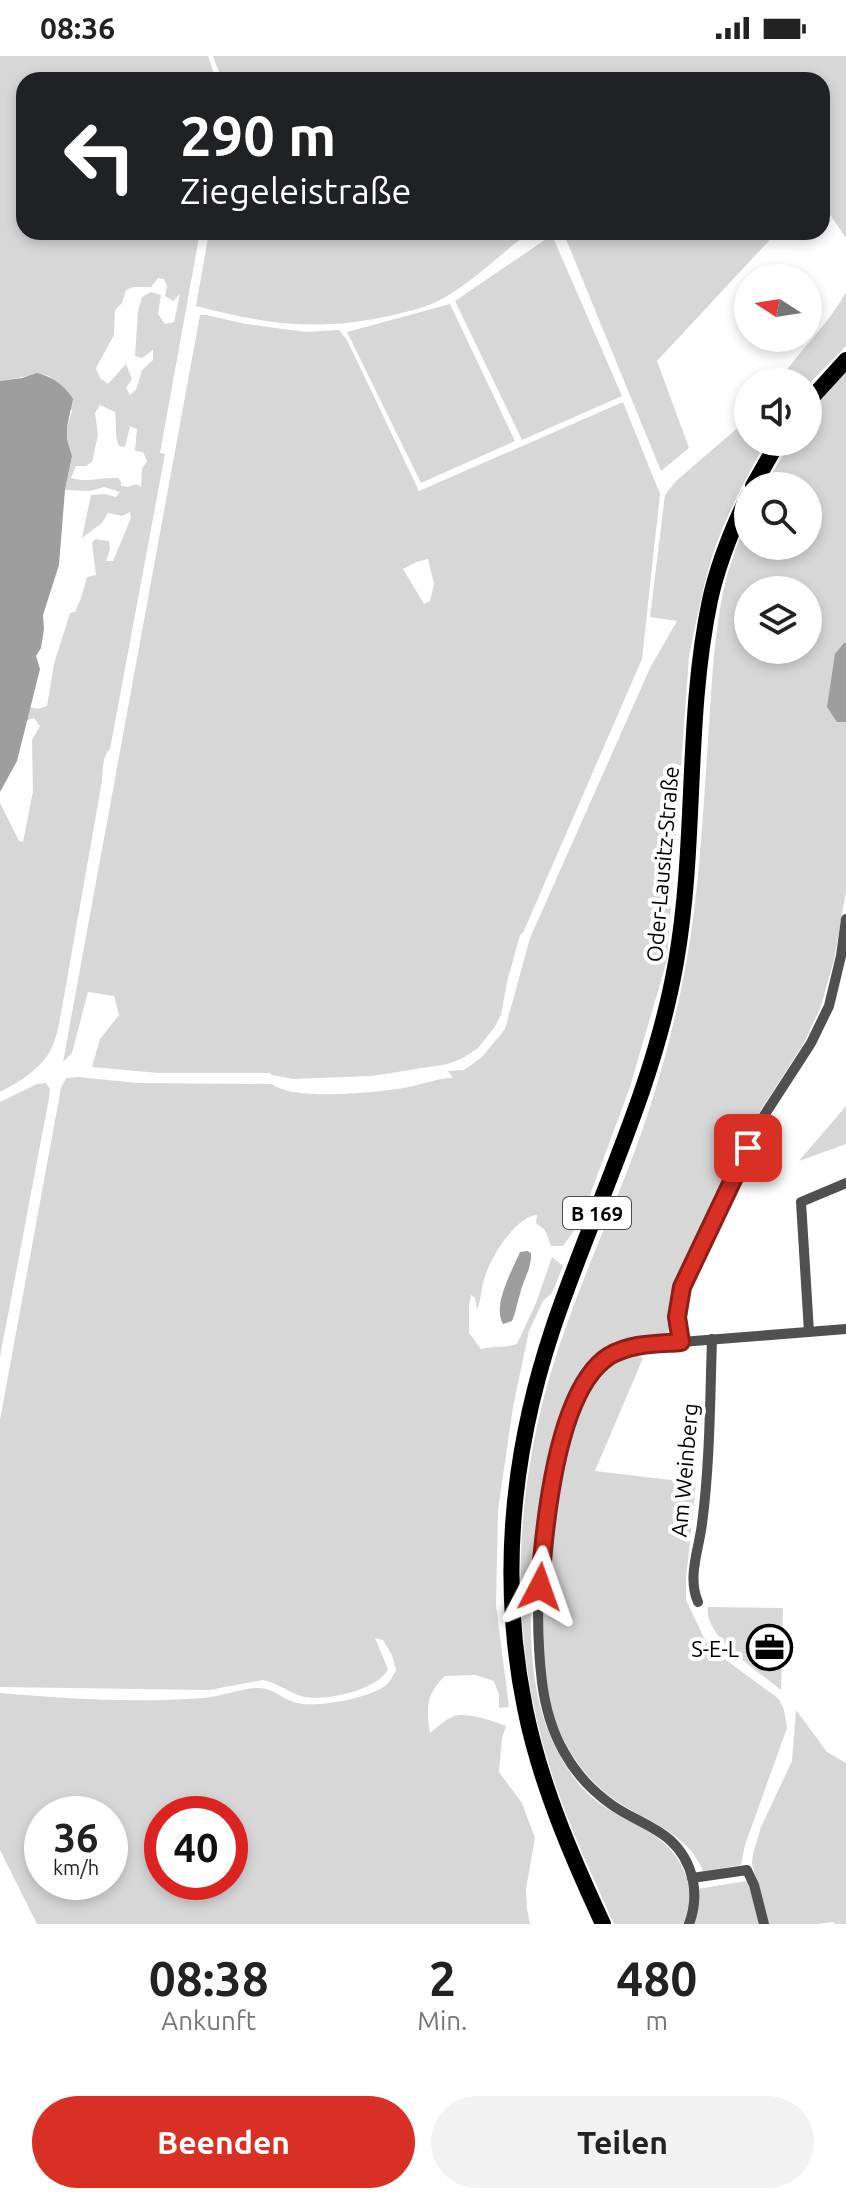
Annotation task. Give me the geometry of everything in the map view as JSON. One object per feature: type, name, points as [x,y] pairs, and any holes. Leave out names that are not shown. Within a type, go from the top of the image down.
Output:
[{"type":"highway","points":[[822,387],[846,360]]},
{"type":"highway","name":"Oder-Lausitz-Straße","points":[[603,1924],[557,1816],[525,1709],[510,1580],[512,1521],[519,1460],[533,1392],[554,1326],[636,1110],[662,1028],[684,909],[698,685],[706,625],[721,561],[734,527]]},
{"type":"street","points":[[681,1342],[677,1317],[682,1287],[758,1125],[811,1043],[829,1006],[846,919]]},
{"type":"street","points":[[809,1332],[801,1202],[846,1183]]},
{"type":"street","points":[[689,1924],[694,1905],[692,1878],[684,1857],[670,1841],[615,1808],[591,1789],[573,1767],[554,1731],[546,1705],[538,1626],[542,1553],[562,1444],[578,1394],[596,1367],[617,1352],[643,1345],[846,1329]]},
{"type":"street","name":"Am Weinberg","points":[[698,1602],[693,1578],[703,1523],[712,1339]]},
{"type":"street","points":[[692,1878],[747,1870],[764,1924]]},
{"type":"shaded area","points":[[0,56],[208,56],[213,72],[16,72],[16,240],[199,240],[160,453],[165,454],[110,749],[103,764],[58,1026],[53,1045],[44,1060],[0,1092],[0,803],[19,841],[23,842],[33,791],[32,740],[40,726],[34,718],[26,721],[30,707],[37,709],[47,706],[54,664],[70,613],[75,612],[87,577],[96,575],[92,543],[95,539],[109,541],[106,561],[113,561],[131,518],[130,512],[122,516],[108,513],[102,523],[82,538],[91,495],[116,497],[120,492],[104,487],[90,491],[65,490],[72,456],[67,427],[72,411],[58,384],[45,375],[0,381]],"holes":[[[158,278],[164,279],[167,286],[165,296],[173,301],[180,294],[174,322],[165,324],[158,314],[161,295],[151,292],[142,297],[135,356],[142,358],[153,350],[153,360],[142,370],[136,390],[130,395],[126,388],[132,379],[126,364],[108,384],[100,378],[96,368],[114,335],[115,310],[122,303],[126,290],[151,287]],[[100,405],[115,412],[119,446],[125,447],[130,426],[137,429],[135,451],[143,452],[147,461],[142,469],[141,487],[136,484],[121,486],[118,478],[71,478],[76,466],[86,466],[92,462],[98,435],[95,413]]]},
{"type":"shaded area","points":[[213,56],[846,56],[846,238],[830,215],[830,72],[219,72]]},
{"type":"shaded area","points":[[208,240],[519,240],[448,296],[425,307],[363,321],[292,324],[196,306]]},
{"type":"shaded area","points":[[545,240],[554,240],[622,396],[522,440],[455,301]]},
{"type":"shaded area","points":[[566,240],[770,240],[747,264],[734,264],[734,278],[657,361],[689,448],[661,471]]},
{"type":"shaded area","points":[[846,292],[846,346],[822,371],[822,368],[789,368],[802,352],[822,352],[822,327]]},
{"type":"shaded area","points":[[450,304],[515,441],[421,483],[347,332]]},
{"type":"shaded area","points":[[200,315],[306,332],[339,330],[347,340],[419,491],[623,402],[660,494],[642,659],[520,935],[501,1015],[478,1048],[448,1064],[372,1076],[293,1079],[270,1073],[159,1073],[92,1067],[100,1039],[119,1015],[114,996],[88,992],[72,1053],[63,1062]],"holes":[[[428,559],[434,584],[430,601],[424,604],[403,569]]]},
{"type":"shaded area","points":[[846,371],[846,891],[834,960],[821,1006],[804,1043],[748,1130],[683,1270],[674,1298],[672,1325],[666,1334],[624,1342],[605,1350],[588,1363],[573,1386],[563,1412],[541,1500],[535,1540],[531,1623],[539,1701],[549,1733],[582,1788],[603,1806],[663,1842],[684,1870],[690,1890],[747,1881],[761,1924],[614,1924],[564,1808],[535,1713],[521,1602],[521,1545],[526,1489],[549,1378],[577,1297],[639,1140],[679,1001],[695,901],[714,658],[728,572],[734,556],[734,560],[822,560],[822,472],[773,472],[782,456],[822,456],[822,399]]},
{"type":"shaded area","points":[[37,373],[58,382],[73,399],[67,427],[72,456],[65,490],[59,565],[43,615],[41,648],[36,656],[40,669],[17,761],[0,792],[0,381]]},
{"type":"shaded area","points":[[734,431],[734,456],[759,456],[750,472],[734,472],[734,504],[711,560],[689,656],[667,960],[630,1087],[580,1222],[563,1246],[551,1246],[545,1230],[536,1223],[537,1215],[529,1217],[512,1230],[491,1261],[477,1310],[475,1298],[471,1295],[469,1333],[481,1349],[517,1344],[552,1257],[563,1266],[552,1293],[543,1301],[529,1331],[513,1407],[498,1510],[496,1605],[509,1707],[499,1708],[494,1681],[475,1675],[445,1676],[434,1689],[428,1709],[430,1733],[459,1715],[506,1726],[499,1772],[522,1803],[535,1838],[526,1889],[530,1924],[37,1924],[25,1900],[128,1900],[128,1796],[24,1796],[24,1898],[0,1850],[0,1693],[76,1699],[152,1700],[210,1697],[258,1688],[297,1703],[317,1704],[343,1701],[379,1690],[396,1670],[383,1640],[375,1638],[388,1669],[374,1683],[363,1688],[326,1697],[300,1696],[263,1680],[209,1690],[0,1687],[0,1420],[61,1088],[66,1078],[78,1077],[137,1083],[272,1084],[299,1093],[359,1093],[453,1078],[448,1071],[464,1070],[482,1057],[505,1029],[530,938],[650,668],[677,621],[650,617],[665,495],[676,481]]},
{"type":"shaded area","points":[[844,643],[846,722],[837,722],[827,707],[835,654]]},
{"type":"shaded area","points":[[46,1083],[50,1089],[49,1098],[0,1357],[0,1102],[37,1084]]},
{"type":"shaded area","points":[[846,1106],[846,1144],[799,1161]]},
{"type":"shaded area","points":[[520,1252],[531,1253],[530,1264],[515,1314],[512,1321],[503,1324],[500,1307],[504,1288]]},
{"type":"shaded area","points":[[630,1353],[643,1358],[595,1471],[696,1483],[686,1600],[705,1640],[719,1655],[779,1699],[784,1710],[787,1728],[745,1845],[741,1865],[703,1871],[677,1837],[601,1789],[582,1769],[567,1746],[548,1695],[543,1608],[551,1518],[559,1472],[583,1396],[602,1368]]},
{"type":"shaded area","points":[[708,1607],[783,1608],[781,1690],[723,1642],[714,1630]]},
{"type":"shaded area","points":[[796,1710],[827,1752],[846,1763],[846,1924],[769,1924],[752,1864],[761,1827],[792,1761]]},
{"type":"place","name":"S-E-L","points":[[770,1648]]},
{"type":"route","points":[[540,1587],[546,1519],[554,1477],[578,1394],[596,1367],[617,1352],[643,1345],[681,1342],[677,1317],[682,1287],[748,1148]]}]
